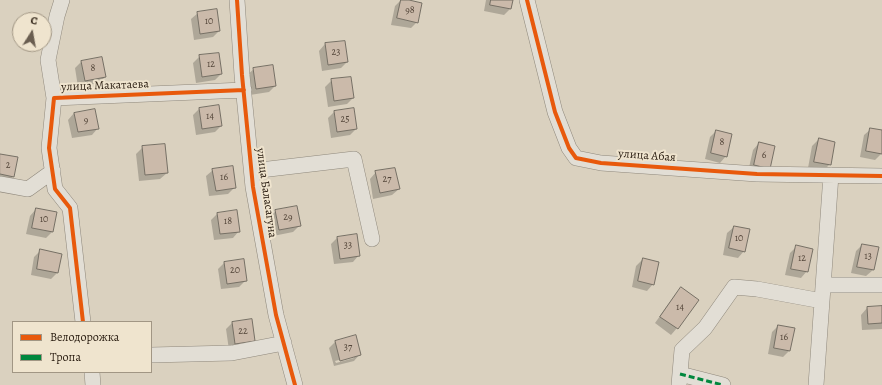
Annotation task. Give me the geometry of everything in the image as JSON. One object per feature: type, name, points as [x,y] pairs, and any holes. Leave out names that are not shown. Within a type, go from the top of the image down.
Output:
[{"type":"street","name":"улица Баласагуна","points":[[238,0],[244,90],[253,186],[276,315],[295,385]]},
{"type":"street","name":"улица Абая","points":[[527,0],[555,112],[569,148],[576,158],[601,163],[757,174],[882,176]]},
{"type":"street","name":"улица Макатаева","points":[[57,3],[48,60],[54,98],[49,148],[55,188],[70,208],[83,321]]},
{"type":"street","name":"улица Макатаева","points":[[54,98],[244,90]]},
{"type":"street","points":[[252,171],[354,159],[372,239]]},
{"type":"street","points":[[0,184],[28,189],[53,171]]},
{"type":"street","points":[[816,385],[831,175]]},
{"type":"street","points":[[823,285],[882,285]]},
{"type":"street","points":[[723,385],[680,379],[682,350],[705,328],[734,287],[757,289],[822,301]]},
{"type":"street","points":[[152,354],[232,353],[284,343]]},
{"type":"street","points":[[92,373],[93,385]]},
{"type":"building","points":[[401,0],[422,3],[418,23],[397,18]]},
{"type":"building","points":[[491,0],[513,0],[511,9],[490,5]]},
{"type":"building","points":[[217,9],[220,31],[200,34],[197,12]]},
{"type":"building","points":[[345,41],[348,62],[328,65],[325,43]]},
{"type":"building","points":[[219,53],[222,74],[202,77],[199,55]]},
{"type":"building","points":[[102,57],[106,77],[85,81],[81,61]]},
{"type":"building","points":[[273,65],[276,86],[256,89],[253,68]]},
{"type":"building","points":[[351,77],[354,98],[334,101],[331,79]]},
{"type":"building","points":[[219,105],[222,126],[202,129],[199,108]]},
{"type":"building","points":[[354,108],[357,129],[337,132],[334,111]]},
{"type":"building","points":[[95,109],[99,129],[78,132],[74,113]]},
{"type":"building","points":[[870,128],[882,130],[882,154],[866,151]]},
{"type":"building","points":[[716,130],[732,134],[727,157],[711,153]]},
{"type":"building","points":[[819,138],[835,142],[831,165],[814,162]]},
{"type":"building","points":[[759,142],[775,146],[770,169],[754,165]]},
{"type":"building","points":[[165,144],[168,173],[145,175],[142,146]]},
{"type":"building","points":[[0,154],[18,157],[14,177],[0,174]]},
{"type":"building","points":[[233,166],[236,188],[216,191],[212,169]]},
{"type":"building","points":[[395,168],[400,189],[380,193],[375,171]]},
{"type":"building","points":[[297,206],[301,226],[279,230],[275,210]]},
{"type":"building","points":[[36,208],[57,212],[53,232],[32,228]]},
{"type":"building","points":[[237,210],[240,232],[220,234],[217,213]]},
{"type":"building","points":[[734,226],[750,229],[745,252],[729,248]]},
{"type":"building","points":[[357,234],[360,256],[340,259],[337,237]]},
{"type":"building","points":[[862,244],[879,247],[874,270],[857,267]]},
{"type":"building","points":[[796,245],[813,249],[808,272],[791,269]]},
{"type":"building","points":[[40,249],[62,254],[58,273],[37,269]]},
{"type":"building","points":[[643,258],[659,262],[654,285],[638,281]]},
{"type":"building","points":[[244,259],[247,281],[227,284],[224,262]]},
{"type":"building","points":[[681,287],[699,300],[678,329],[660,317]]},
{"type":"building","points":[[882,306],[882,323],[868,324],[867,307]]},
{"type":"building","points":[[252,319],[255,341],[235,344],[232,322]]},
{"type":"building","points":[[778,325],[795,328],[790,351],[774,348]]},
{"type":"building","points":[[356,335],[361,355],[340,361],[335,341]]},
{"type":"marked path","points":[[680,374],[723,385]]},
{"type":"cycle path","points":[[237,0],[242,75],[253,187],[276,315],[295,385]]},
{"type":"cycle path","points":[[527,0],[555,112],[569,148],[576,158],[601,163],[757,174],[882,176]]},
{"type":"cycle path","points":[[83,321],[70,208],[55,189],[49,148],[54,98],[244,90]]}]
